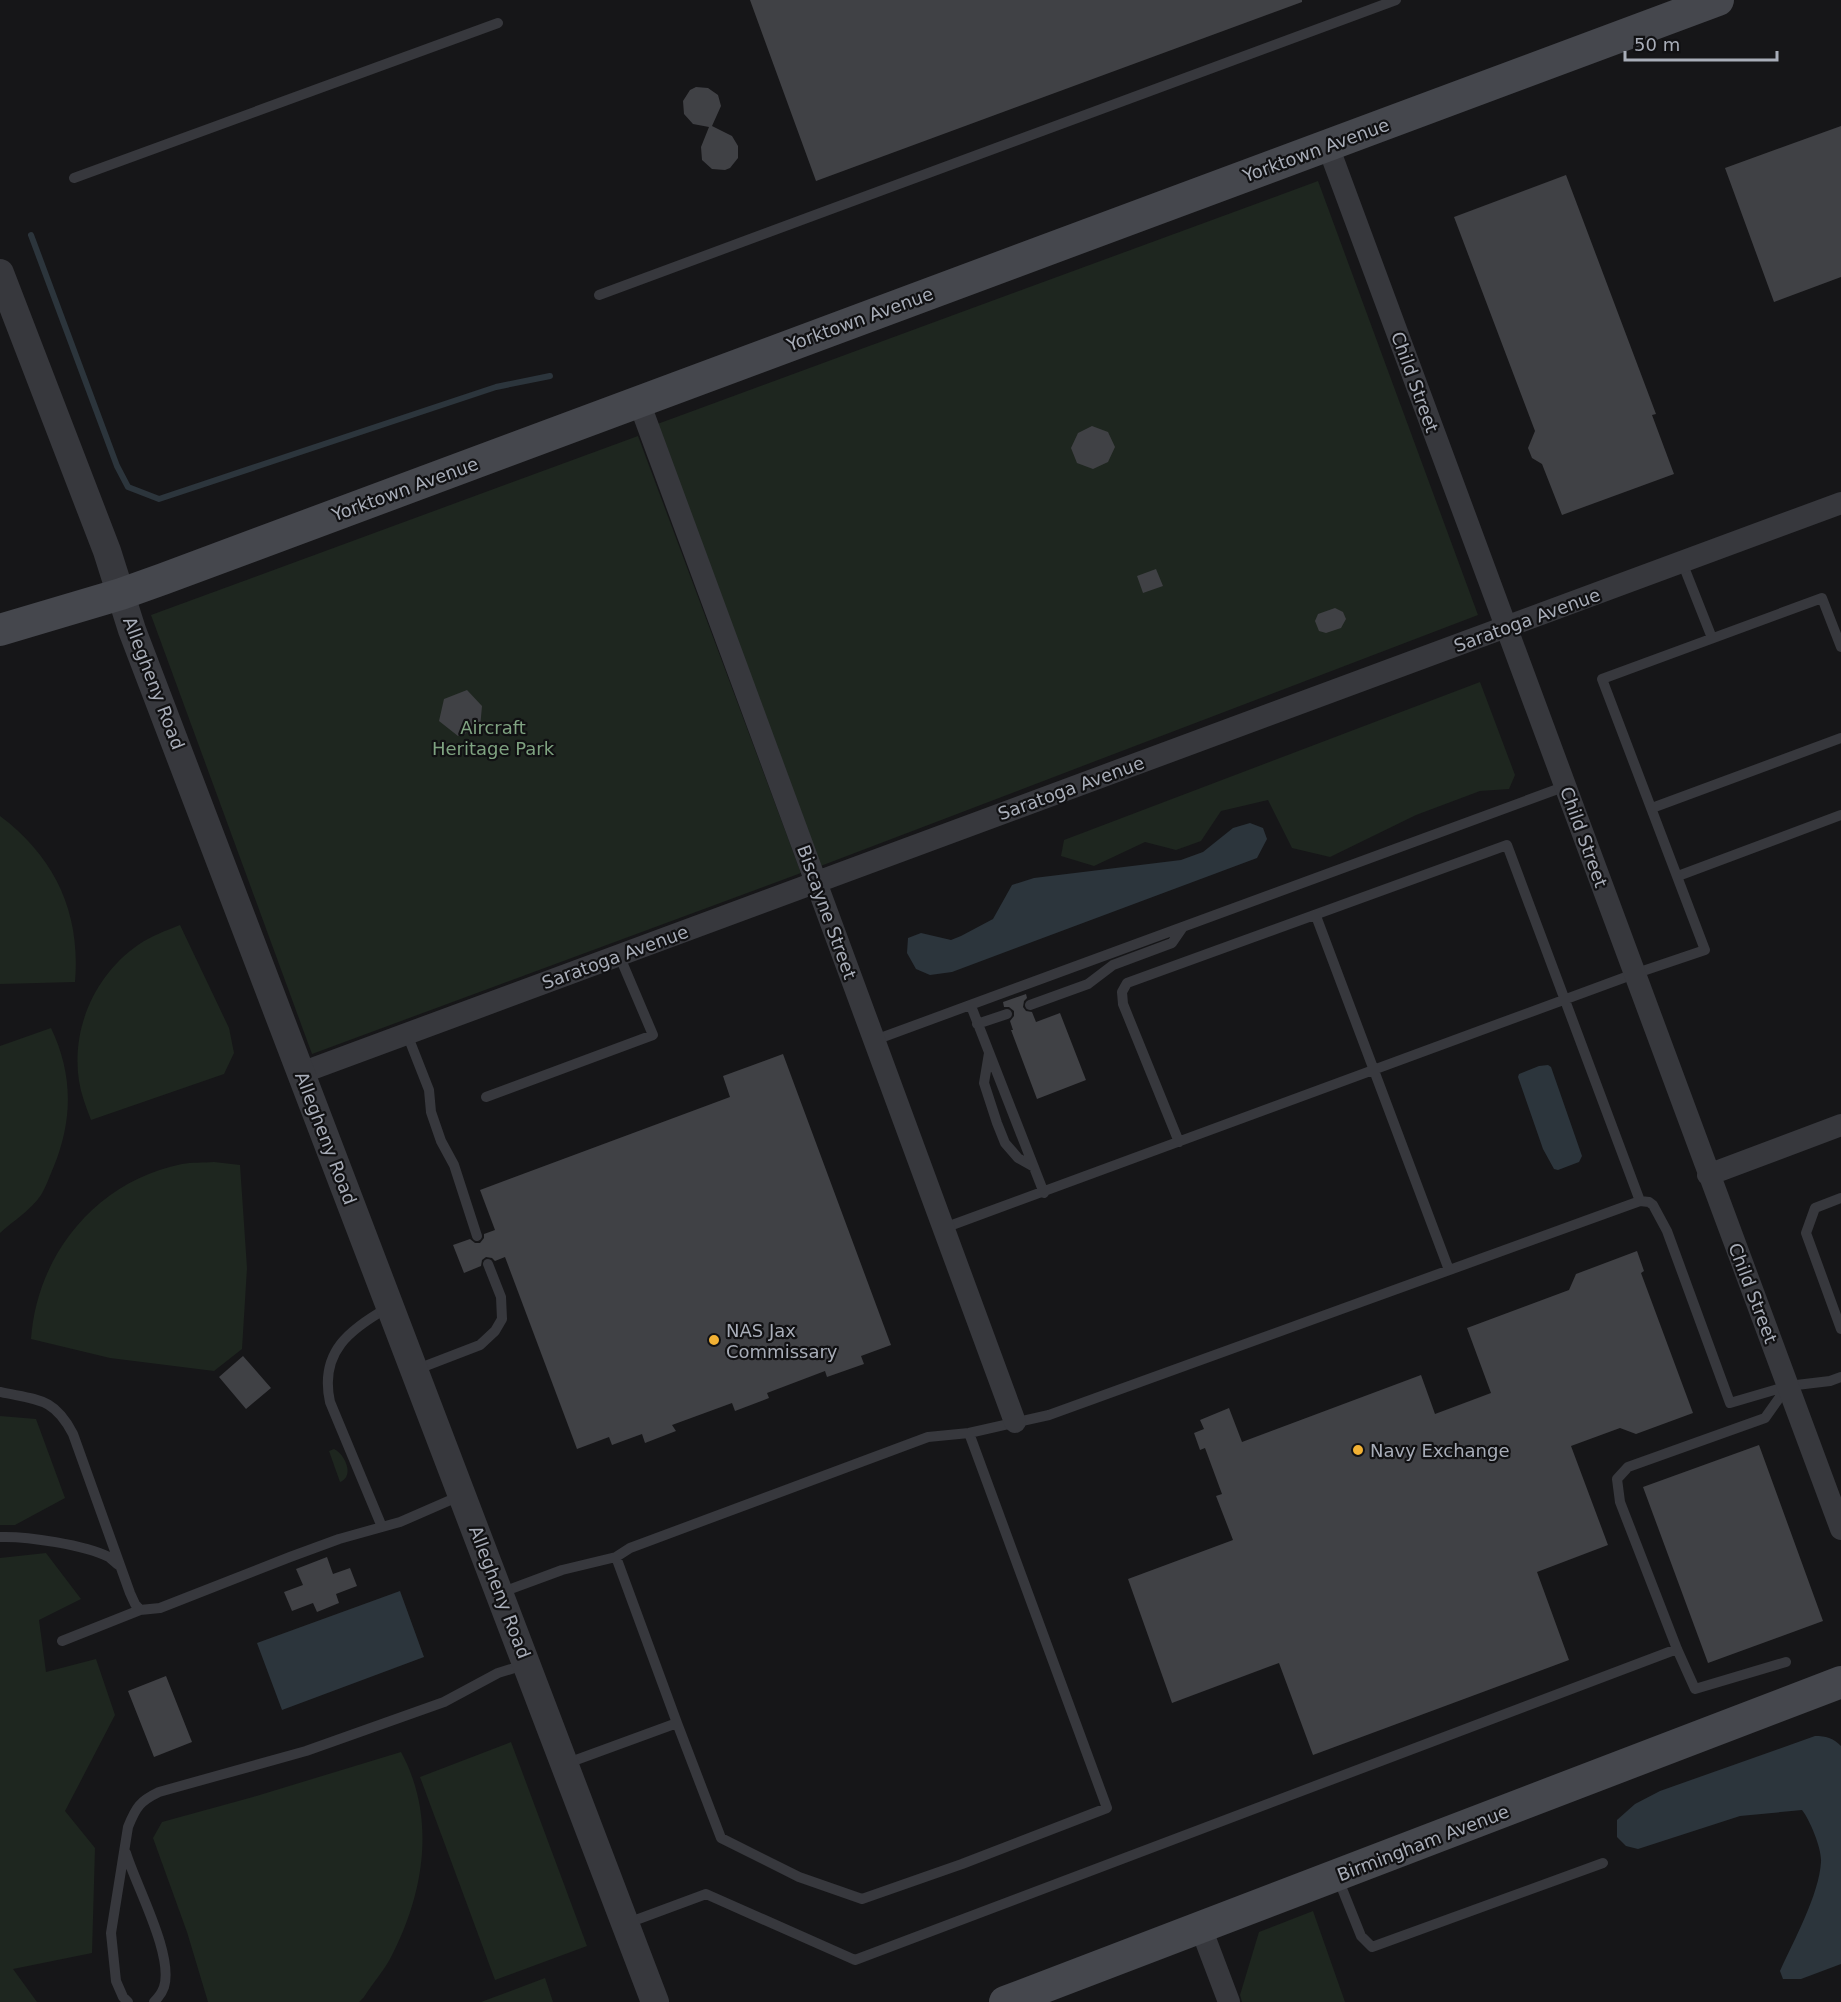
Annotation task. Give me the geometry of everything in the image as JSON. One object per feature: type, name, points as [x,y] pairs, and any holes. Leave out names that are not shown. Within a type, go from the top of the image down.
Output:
[{"type":"main road","name":"Yorktown Avenue","points":[[0,630],[121,594],[1718,0]]},
{"type":"main road","name":"Birmingham Avenue","points":[[1005,2002],[1841,1682]]},
{"type":"street","name":"Child Street","points":[[1328,146],[1841,1529]]},
{"type":"street","name":"Allegheny Road","points":[[0,273],[107,551],[132,630],[654,2002]]},
{"type":"street","name":"Biscayne Street","points":[[639,402],[1015,1422]]},
{"type":"street","name":"Saratoga Avenue","points":[[301,1074],[1841,503]]},
{"type":"street","points":[[1708,1175],[1841,1125]]},
{"type":"street","points":[[1201,1928],[1229,2002]]},
{"type":"lane","points":[[599,296],[1396,0]]},
{"type":"lane","points":[[74,178],[498,23]]},
{"type":"lane","points":[[1682,562],[1712,638]]},
{"type":"lane","points":[[944,1228],[1634,974],[1705,950],[1602,679],[1821,598],[1841,647]]},
{"type":"lane","points":[[1652,808],[1841,738]]},
{"type":"lane","points":[[875,1040],[1566,786]]},
{"type":"lane","points":[[1678,876],[1841,815]]},
{"type":"lane","points":[[1179,1142],[1123,1004],[1122,992],[1127,983],[1507,845],[1640,1201]]},
{"type":"lane","points":[[1316,916],[1449,1270]]},
{"type":"lane","points":[[1030,1005],[1088,984],[1113,965],[1172,944],[1183,926]]},
{"type":"lane","points":[[486,1097],[653,1035],[619,955]]},
{"type":"lane","points":[[970,1006],[1044,1193]]},
{"type":"lane","points":[[977,1024],[1007,1014]]},
{"type":"lane","points":[[407,1034],[429,1090],[431,1112],[441,1141],[454,1165],[477,1236]]},
{"type":"lane","points":[[989,1052],[984,1083],[997,1123],[1005,1143],[1018,1158],[1034,1167]]},
{"type":"lane","points":[[1841,1198],[1815,1208],[1806,1233],[1841,1329]]},
{"type":"lane","points":[[500,1593],[562,1570],[616,1557],[630,1548],[928,1437],[969,1433],[1049,1415],[1640,1201],[1653,1205],[1667,1231],[1730,1403],[1788,1386],[1830,1381],[1841,1377]]},
{"type":"lane","points":[[414,1370],[480,1345],[495,1331],[502,1319],[501,1297],[488,1264]]},
{"type":"lane","points":[[382,1527],[330,1402],[328,1385],[333,1355],[340,1344],[362,1322],[390,1306]]},
{"type":"lane","points":[[1786,1662],[1695,1689],[1677,1649],[1620,1502],[1617,1479],[1628,1467],[1766,1418],[1788,1386]]},
{"type":"lane","points":[[0,1392],[39,1400],[60,1412],[67,1422],[120,1567],[135,1604],[140,1610]]},
{"type":"lane","points":[[616,1557],[720,1838],[799,1877],[862,1899],[1107,1808],[969,1433]]},
{"type":"lane","points":[[62,1641],[140,1610],[160,1608],[290,1557],[400,1522],[462,1495]]},
{"type":"lane","points":[[0,1537],[12,1536],[50,1541],[108,1557],[120,1567]]},
{"type":"lane","points":[[625,1924],[706,1894],[855,1959],[1677,1649]]},
{"type":"lane","points":[[128,2002],[123,1997],[116,1981],[111,1933],[128,1827],[134,1811],[143,1799],[159,1791],[306,1751],[444,1702],[498,1673],[527,1664]]},
{"type":"lane","points":[[565,1764],[677,1723]]},
{"type":"lane","points":[[125,1850],[162,1949],[165,1985],[154,2002]]},
{"type":"lane","points":[[1337,1876],[1361,1936],[1372,1947],[1603,1863]]},
{"type":"green space","points":[[1318,181],[1478,615],[818,867],[652,426]]},
{"type":"green space","name":"Aircraft Heritage Park","points":[[638,436],[801,873],[312,1054],[151,615]]},
{"type":"green space","points":[[1480,682],[1515,775],[1509,789],[1480,791],[1416,815],[1330,857],[1292,848],[1268,800],[1221,811],[1201,841],[1176,850],[1145,842],[1094,866],[1061,856],[1064,840]]},
{"type":"green space","points":[[0,816],[36,850],[60,888],[74,933],[75,982],[0,984]]},
{"type":"green space","points":[[180,925],[229,1028],[234,1053],[224,1074],[91,1120],[80,1086],[77,1061],[83,1023],[89,1004],[98,987],[123,957],[148,939]]},
{"type":"green space","points":[[51,1028],[67,1079],[65,1131],[54,1166],[41,1195],[0,1233],[0,1046]]},
{"type":"green space","points":[[214,1162],[240,1165],[247,1268],[242,1349],[214,1371],[110,1358],[31,1339],[36,1308],[45,1278],[59,1251],[77,1226],[98,1204],[123,1187],[151,1173],[182,1164]]},
{"type":"green space","points":[[0,1416],[36,1419],[65,1498],[15,1525],[0,1525]]},
{"type":"green space","points":[[334,1449],[342,1455],[348,1470],[347,1475],[340,1482],[329,1451]]},
{"type":"green space","points":[[46,1553],[81,1599],[39,1620],[46,1672],[96,1659],[115,1715],[65,1811],[95,1848],[92,1953],[13,1969],[37,2002],[0,2002],[0,1558]]},
{"type":"green space","points":[[511,1742],[587,1946],[495,1980],[420,1777]]},
{"type":"green space","points":[[401,1752],[412,1777],[419,1803],[422,1856],[418,1883],[402,1934],[387,1964],[364,1997],[359,2002],[208,2002],[187,1932],[153,1838],[162,1822]]},
{"type":"green space","points":[[1313,1911],[1345,2002],[1242,2002],[1240,1995],[1259,1932]]},
{"type":"green space","points":[[545,1978],[553,2002],[481,2002]]},
{"type":"shaded area","points":[[1250,823],[1263,828],[1267,839],[1257,858],[952,972],[930,975],[916,969],[907,953],[908,938],[921,933],[951,940],[993,919],[1012,885],[1034,878],[1181,860],[1203,852],[1233,828]]},
{"type":"shaded area","points":[[1539,1066],[1551,1067],[1582,1156],[1579,1162],[1558,1170],[1554,1169],[1543,1149],[1518,1077],[1519,1074]]},
{"type":"shaded area","points":[[400,1591],[424,1657],[282,1710],[257,1643]]},
{"type":"shaded area","points":[[1815,1736],[1829,1738],[1841,1746],[1841,1964],[1801,1979],[1783,1979],[1780,1971],[1811,1903],[1821,1862],[1815,1835],[1802,1810],[1740,1816],[1638,1849],[1626,1846],[1617,1837],[1617,1820],[1635,1804],[1660,1791]]},
{"type":"building","points":[[750,0],[1302,0],[1302,2],[816,181]]},
{"type":"building","points":[[696,87],[708,88],[718,95],[721,106],[712,126],[732,136],[738,146],[738,158],[730,168],[725,170],[712,169],[702,160],[701,147],[709,127],[693,124],[684,114],[683,101],[690,90]]},
{"type":"building","points":[[1841,126],[1841,277],[1774,302],[1725,168]]},
{"type":"building","points":[[1566,175],[1656,414],[1652,415],[1674,474],[1562,515],[1542,464],[1532,458],[1528,448],[1535,431],[1454,217]]},
{"type":"building","points":[[1092,426],[1108,432],[1115,447],[1108,462],[1093,469],[1077,463],[1071,448],[1078,433]]},
{"type":"building","points":[[1156,569],[1163,586],[1143,593],[1137,576]]},
{"type":"building","points":[[1335,608],[1343,612],[1346,619],[1341,628],[1326,633],[1319,631],[1315,621],[1318,614]]},
{"type":"building","points":[[467,690],[482,706],[480,728],[458,736],[439,721],[444,699]]},
{"type":"building","points":[[1026,994],[1027,998],[1023,1007],[1026,1011],[1032,1012],[1036,1022],[1060,1013],[1086,1080],[1037,1099],[1011,1030],[1013,1030],[1010,1021],[1014,1016],[1014,1011],[1009,1007],[1004,1007],[1003,1002]]},
{"type":"building","points":[[783,1054],[891,1345],[861,1356],[864,1364],[827,1377],[825,1371],[767,1393],[769,1398],[735,1411],[732,1403],[672,1425],[676,1431],[645,1443],[642,1434],[612,1445],[609,1437],[577,1449],[505,1257],[495,1261],[486,1257],[482,1260],[481,1266],[464,1273],[453,1245],[470,1239],[475,1243],[480,1243],[484,1234],[495,1230],[480,1190],[730,1097],[723,1076]]},
{"type":"building","points":[[1637,1251],[1644,1271],[1641,1273],[1693,1413],[1636,1434],[1620,1428],[1571,1446],[1608,1545],[1537,1572],[1569,1660],[1313,1755],[1279,1663],[1172,1703],[1128,1579],[1233,1540],[1216,1496],[1222,1494],[1205,1448],[1200,1450],[1194,1433],[1204,1429],[1200,1420],[1229,1408],[1242,1442],[1421,1375],[1435,1414],[1491,1393],[1467,1328],[1569,1290],[1576,1274]]},
{"type":"building","points":[[243,1356],[271,1388],[246,1409],[219,1377]]},
{"type":"building","points":[[1759,1445],[1823,1621],[1708,1663],[1643,1487]]},
{"type":"building","points":[[327,1557],[333,1574],[350,1568],[357,1586],[336,1594],[339,1603],[317,1612],[313,1603],[292,1611],[284,1592],[303,1585],[296,1569]]},
{"type":"building","points":[[166,1676],[192,1742],[154,1757],[128,1691]]},
{"type":"waterway","points":[[31,235],[117,466],[128,487],[159,499],[496,387],[550,376]]},
{"type":"place","name":"NAS Jax Commissary","points":[[714,1340]]},
{"type":"place","name":"Navy Exchange","points":[[1358,1450]]}]
